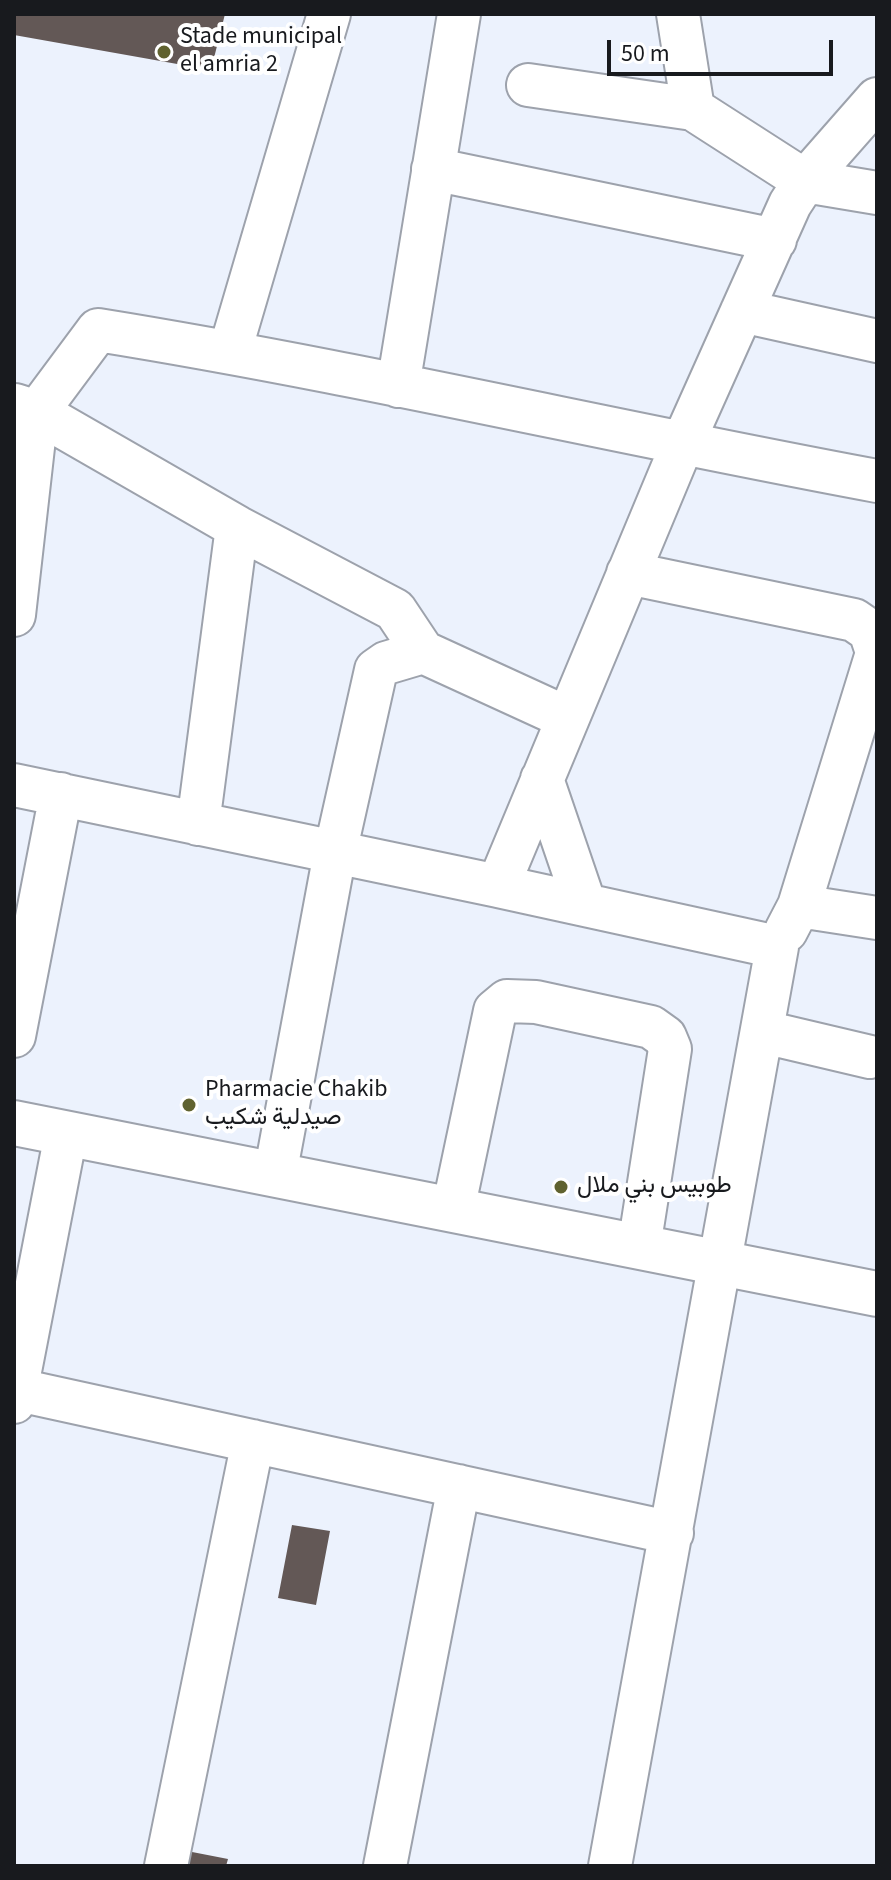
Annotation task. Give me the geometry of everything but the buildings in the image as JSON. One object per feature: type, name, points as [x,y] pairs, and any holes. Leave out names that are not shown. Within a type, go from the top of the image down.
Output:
[{"type":"main road","points":[[14,1123],[877,1294]]},
{"type":"street","points":[[230,351],[329,14]]},
{"type":"street","points":[[398,386],[459,14]]},
{"type":"street","points":[[678,14],[693,109]]},
{"type":"street","points":[[528,85],[693,109],[805,181],[877,193]]},
{"type":"street","points":[[498,886],[682,445],[775,240],[805,181],[877,99]]},
{"type":"street","points":[[433,169],[775,240]]},
{"type":"street","points":[[742,311],[877,341]]},
{"type":"street","points":[[14,615],[26,409],[98,330],[230,351],[682,445],[877,481]]},
{"type":"street","points":[[26,409],[237,527],[395,610],[423,652],[567,718]]},
{"type":"street","points":[[198,824],[237,527]]},
{"type":"street","points":[[610,1866],[764,1032],[777,947],[799,906],[877,653],[870,631],[854,620],[628,573]]},
{"type":"street","points":[[275,1175],[335,853],[376,670],[386,663],[423,652]]},
{"type":"street","points":[[542,779],[585,905]]},
{"type":"street","points":[[14,785],[777,947]]},
{"type":"street","points":[[14,1036],[26,916],[61,794]]},
{"type":"street","points":[[799,906],[877,918]]},
{"type":"street","points":[[453,1210],[495,1011],[507,1001],[536,1002],[651,1027],[665,1037],[670,1049],[639,1247]]},
{"type":"street","points":[[764,1032],[870,1057]]},
{"type":"street","points":[[66,1134],[15,1393],[253,1441],[672,1533]]},
{"type":"street","points":[[166,1866],[253,1441]]},
{"type":"street","points":[[385,1866],[459,1486]]},
{"type":"place","name":"Stade municipal el amria 2","points":[[164,52]]},
{"type":"place","name":"Pharmacie Chakib صيدلية شكيب","points":[[189,1105]]},
{"type":"place","name":"طوبيس بني ملال","points":[[561,1187]]}]
